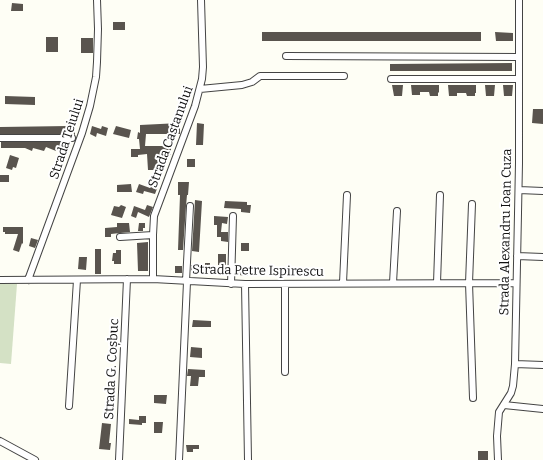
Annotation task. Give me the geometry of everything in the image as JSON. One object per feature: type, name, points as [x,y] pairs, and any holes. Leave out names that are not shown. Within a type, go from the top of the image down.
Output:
[{"type":"street","name":"Strada Teiului","points":[[28,280],[82,133],[90,106],[96,77],[97,62],[97,0]]},
{"type":"street","name":"Strada Castanului","points":[[153,279],[154,216],[200,89],[203,67],[201,0]]},
{"type":"street","name":"Strada Alexandru Ioan Cuza","points":[[498,460],[497,422],[499,412],[511,393],[515,364],[516,256],[519,190],[519,0]]},
{"type":"street","points":[[286,56],[519,57]]},
{"type":"street","points":[[200,89],[242,85],[252,82],[260,76],[344,76]]},
{"type":"street","points":[[391,79],[518,79]]},
{"type":"street","points":[[0,138],[72,138]]},
{"type":"street","points":[[519,190],[543,191]]},
{"type":"street","points":[[343,283],[347,195]]},
{"type":"street","points":[[437,283],[440,195]]},
{"type":"street","points":[[472,204],[469,283],[473,398]]},
{"type":"street","points":[[179,460],[190,206]]},
{"type":"street","points":[[393,283],[397,211]]},
{"type":"street","points":[[231,284],[232,216]]},
{"type":"street","points":[[120,237],[153,235]]},
{"type":"street","points":[[516,256],[543,257]]},
{"type":"street","name":"Strada G. Coșbuc","points":[[119,460],[127,279]]},
{"type":"street","name":"Strada Petre Ispirescu","points":[[0,280],[153,279],[231,284],[516,283]]},
{"type":"street","points":[[69,406],[77,280]]},
{"type":"street","points":[[245,284],[248,460]]},
{"type":"street","points":[[285,284],[285,372]]},
{"type":"street","points":[[515,364],[543,365]]},
{"type":"street","points":[[504,405],[543,409]]},
{"type":"street","points":[[0,441],[35,460]]},
{"type":"green space","points":[[0,284],[17,284],[11,364],[0,363]]},
{"type":"building","points":[[12,3],[23,4],[23,11],[11,11]]},
{"type":"building","points":[[113,22],[125,22],[125,30],[113,30]]},
{"type":"building","points":[[262,32],[481,32],[481,41],[262,41]]},
{"type":"building","points":[[495,32],[513,33],[513,41],[496,41]]},
{"type":"building","points":[[46,37],[58,37],[58,52],[46,52]]},
{"type":"building","points":[[81,38],[93,38],[93,53],[81,53]]},
{"type":"building","points":[[512,63],[512,71],[390,71],[390,64]]},
{"type":"building","points":[[392,85],[403,85],[402,96],[394,96]]},
{"type":"building","points":[[411,85],[439,85],[438,96],[430,96],[429,92],[420,92],[420,95],[412,95]]},
{"type":"building","points":[[448,85],[476,85],[475,96],[467,96],[466,93],[457,93],[457,96],[449,96]]},
{"type":"building","points":[[485,85],[495,85],[494,96],[486,96]]},
{"type":"building","points":[[503,85],[513,85],[512,96],[504,96]]},
{"type":"building","points":[[5,96],[35,97],[35,105],[5,104]]},
{"type":"building","points":[[533,109],[543,109],[543,124],[532,123]]},
{"type":"building","points":[[180,123],[180,134],[146,134],[145,146],[171,146],[171,155],[159,155],[159,170],[148,170],[147,154],[138,155],[138,157],[131,157],[131,149],[140,149],[139,139],[137,139],[138,132],[140,133],[140,125]]},
{"type":"building","points":[[197,123],[204,124],[203,145],[196,145]]},
{"type":"building","points":[[75,126],[75,135],[0,134],[0,127]]},
{"type":"building","points":[[92,126],[101,129],[102,126],[108,128],[106,136],[97,133],[96,137],[90,134]]},
{"type":"building","points":[[116,126],[131,130],[129,138],[113,134]]},
{"type":"building","points":[[1,142],[71,143],[68,152],[57,148],[56,151],[46,147],[44,151],[33,148],[32,151],[25,148],[1,148]]},
{"type":"building","points":[[10,155],[19,158],[16,168],[13,167],[12,170],[6,168]]},
{"type":"building","points":[[187,159],[195,159],[195,167],[187,167]]},
{"type":"building","points":[[0,175],[9,175],[9,182],[0,182]]},
{"type":"building","points":[[178,182],[189,182],[183,250],[178,250],[180,195],[178,195]]},
{"type":"building","points":[[131,184],[132,192],[117,192],[117,185]]},
{"type":"building","points":[[139,184],[150,188],[151,184],[158,186],[155,194],[144,191],[143,194],[136,192]]},
{"type":"building","points":[[195,200],[202,201],[199,252],[192,251]]},
{"type":"building","points":[[225,201],[247,202],[247,205],[251,205],[250,213],[241,212],[241,209],[224,208]]},
{"type":"building","points":[[121,205],[126,207],[122,218],[111,215],[114,206],[119,207]]},
{"type":"building","points":[[147,205],[153,207],[149,217],[138,212],[136,218],[131,216],[134,206],[145,210]]},
{"type":"building","points":[[214,216],[228,217],[227,224],[222,223],[221,232],[228,232],[228,242],[221,241],[221,237],[217,237],[217,225],[214,225]]},
{"type":"building","points":[[117,223],[129,223],[130,232],[111,234],[111,237],[105,237],[105,228],[117,227]]},
{"type":"building","points":[[139,223],[145,223],[145,228],[143,228],[143,231],[138,231]]},
{"type":"building","points":[[3,227],[23,227],[23,244],[22,243],[19,252],[13,250],[18,234],[5,234],[5,232],[3,232]]},
{"type":"building","points":[[31,238],[38,240],[35,248],[29,246]]},
{"type":"building","points":[[148,242],[148,271],[138,271],[137,243]]},
{"type":"building","points":[[241,243],[249,243],[249,251],[241,251]]},
{"type":"building","points":[[95,249],[101,249],[101,274],[95,274]]},
{"type":"building","points":[[116,250],[121,250],[121,264],[114,264],[114,261],[112,261],[113,253],[116,253]]},
{"type":"building","points":[[218,254],[226,254],[226,265],[218,265]]},
{"type":"building","points":[[79,257],[87,257],[86,270],[78,269]]},
{"type":"building","points":[[205,263],[210,263],[210,272],[198,271],[198,274],[191,273],[191,265],[205,265]]},
{"type":"building","points":[[175,266],[182,266],[182,273],[175,273]]},
{"type":"building","points":[[239,269],[248,269],[248,276],[239,275]]},
{"type":"building","points":[[193,320],[211,321],[211,327],[192,327]]},
{"type":"building","points":[[191,347],[202,348],[202,358],[190,357]]},
{"type":"building","points":[[188,369],[205,370],[205,377],[199,377],[198,386],[190,386],[191,376],[187,376]]},
{"type":"building","points":[[154,395],[167,395],[166,404],[154,403]]},
{"type":"building","points":[[139,416],[146,416],[146,423],[142,423],[142,425],[129,424],[129,419],[139,420]]},
{"type":"building","points":[[154,422],[163,422],[162,433],[154,433]]},
{"type":"building","points":[[102,423],[111,424],[109,443],[111,443],[110,450],[99,449]]},
{"type":"building","points":[[186,445],[199,445],[199,449],[193,449],[193,452],[187,452]]},
{"type":"building","points":[[478,451],[488,451],[488,460],[478,460]]}]
